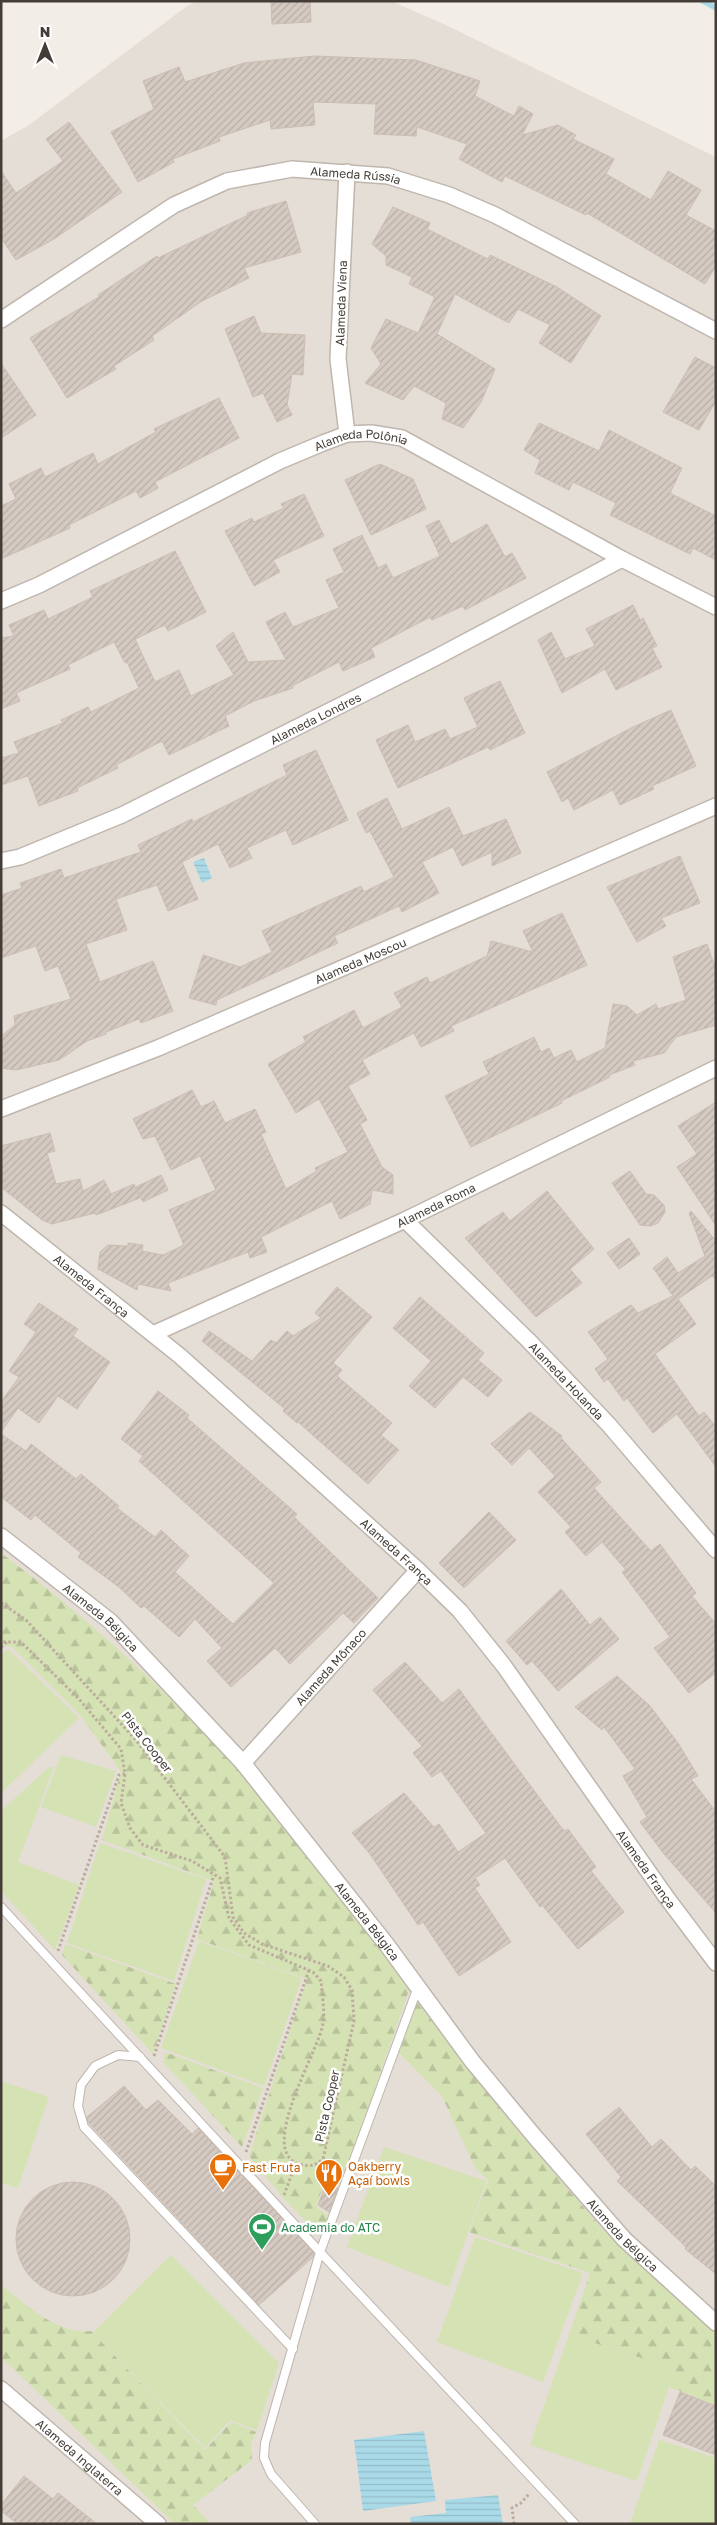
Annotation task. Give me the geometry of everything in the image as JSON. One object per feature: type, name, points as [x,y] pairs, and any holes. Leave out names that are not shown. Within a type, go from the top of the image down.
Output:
[{"type":"street","name":"Alameda Rússia","points":[[1,320],[174,205],[227,181],[292,169],[388,176],[449,195],[495,215],[716,331]]},
{"type":"street","name":"Alameda Viena","points":[[347,172],[338,359],[348,434]]},
{"type":"street","name":"Alameda Polônia","points":[[1,601],[47,581],[280,461],[348,434],[371,433],[402,438],[622,559],[716,607]]},
{"type":"street","name":"Alameda Londres","points":[[1,861],[20,857],[122,815],[432,659],[622,559]]},
{"type":"street","name":"Alameda Moscou","points":[[1,1109],[158,1048],[716,806]]},
{"type":"street","name":"Alameda Roma","points":[[153,1334],[405,1220],[716,1068]]},
{"type":"street","name":"Alameda França","points":[[1,1213],[153,1334],[418,1570],[460,1611],[504,1666],[667,1898],[716,1963]]},
{"type":"street","name":"Alameda Holanda","points":[[405,1220],[529,1340],[609,1425],[716,1550]]},
{"type":"street","name":"Alameda Bélgica","points":[[1,1536],[110,1621],[243,1763],[418,1987],[472,2061],[624,2239],[716,2323]]},
{"type":"street","name":"Alameda Mônaco","points":[[243,1763],[418,1570]]},
{"type":"street","name":"Alameda Inglaterra","points":[[1,2389],[158,2524]]},
{"type":"lane","points":[[1,1907],[575,2524]]},
{"type":"lane","points":[[315,2524],[271,2474],[264,2458],[265,2443],[320,2252],[418,1987]]},
{"type":"lane","points":[[140,2057],[118,2055],[95,2066],[81,2085],[78,2106],[84,2127],[292,2348]]},
{"type":"path","name":"Pista Cooper","points":[[1,1602],[26,1620],[135,1739],[226,1857],[233,1916],[244,1934],[262,1944],[328,1966],[344,1976],[352,1990],[352,2029],[324,2159],[310,2167],[296,2163]]},
{"type":"path","name":"Pista Cooper","points":[[1,1642],[22,1642],[80,1699],[121,1749],[125,1774],[121,1803],[130,1828],[144,1845],[192,1861],[214,1874]]},
{"type":"path","points":[[1,1647],[7,1642]]},
{"type":"path","points":[[54,1964],[119,1774],[125,1774]]},
{"type":"path","points":[[150,2068],[214,1874],[220,1878],[228,1918],[249,1945],[309,1970],[321,1981],[323,2024],[289,2114],[285,2150],[288,2158],[296,2163],[280,2208]]},
{"type":"path","points":[[242,2164],[309,1970]]},
{"type":"path","points":[[514,2524],[512,2508],[528,2497],[537,2483]]},
{"type":"shaded area","points":[[198,1],[391,1],[448,26],[716,157],[716,2524],[1,2524],[1,141],[29,125],[187,6]]},
{"type":"green space","points":[[1,1553],[73,1610],[141,1670],[238,1769],[323,1871],[409,1990],[341,2187],[325,2182],[316,2206],[329,2216],[323,2232],[319,2236],[280,2194],[249,2156],[307,1979],[197,1939],[214,1881],[102,1840],[121,1772],[80,1715],[12,1647],[1,1645]]},
{"type":"green space","points":[[8,1649],[79,1718],[1,1793],[1,1655]]},
{"type":"green space","points":[[61,1755],[116,1771],[96,1827],[41,1807]]},
{"type":"green space","points":[[49,1767],[54,1767],[18,1862],[79,1885],[55,1950],[1,1891],[1,1811]]},
{"type":"green space","points":[[100,1843],[206,1879],[174,1981],[67,1943]]},
{"type":"green space","points":[[199,1941],[302,1978],[264,2086],[161,2048]]},
{"type":"green space","points":[[65,1944],[176,1984],[153,2054],[62,1955]]},
{"type":"green space","points":[[416,2001],[521,2135],[605,2232],[716,2334],[716,2405],[669,2387],[675,2369],[569,2335],[590,2273],[469,2232],[488,2180],[475,2168],[442,2096],[398,2052]]},
{"type":"green space","points":[[165,2052],[263,2088],[242,2147],[163,2062]]},
{"type":"green space","points":[[1,2081],[49,2097],[18,2188],[1,2183]]},
{"type":"green space","points":[[384,2147],[486,2181],[449,2287],[347,2247]]},
{"type":"green space","points":[[475,2237],[583,2273],[543,2382],[437,2342]]},
{"type":"green space","points":[[171,2255],[279,2363],[257,2430],[230,2420],[205,2448],[93,2333]]},
{"type":"green space","points":[[1,2285],[43,2317],[54,2323],[78,2331],[91,2331],[205,2450],[231,2422],[256,2432],[251,2444],[252,2460],[193,2505],[211,2524],[175,2524],[1,2357]]},
{"type":"green space","points":[[569,2335],[675,2369],[637,2481],[530,2445]]},
{"type":"green space","points":[[659,2440],[716,2458],[716,2524],[630,2524]]},
{"type":"water","points":[[204,858],[212,878],[202,883],[193,862]]},
{"type":"water","points":[[424,2431],[436,2501],[363,2511],[354,2440]]},
{"type":"water","points":[[498,2495],[503,2524],[411,2524],[410,2517],[446,2513],[445,2500]]},
{"type":"building","points":[[271,1],[310,1],[311,22],[272,24]]},
{"type":"building","points":[[314,56],[416,60],[480,81],[475,96],[514,116],[519,106],[533,114],[522,135],[558,125],[576,135],[573,139],[614,159],[606,174],[651,200],[668,171],[701,190],[686,215],[716,231],[716,266],[705,284],[587,213],[586,215],[505,176],[502,182],[459,159],[467,144],[417,127],[416,136],[374,134],[376,104],[313,102],[315,125],[271,129],[270,120],[219,137],[220,141],[173,159],[174,162],[138,182],[111,132],[154,109],[143,81],[179,67],[185,82],[244,63]]},
{"type":"building","points":[[69,122],[122,192],[54,239],[16,260],[1,238],[1,171],[16,193],[63,161],[46,139]]},
{"type":"building","points":[[286,201],[301,252],[244,268],[249,278],[202,301],[152,336],[154,340],[114,366],[116,369],[67,398],[30,338],[99,297],[98,295],[157,256],[158,258],[248,215],[247,213]]},
{"type":"building","points":[[393,207],[430,223],[427,229],[488,259],[490,255],[557,287],[601,316],[571,363],[539,343],[550,325],[518,309],[509,323],[455,294],[437,334],[495,369],[481,402],[463,428],[442,419],[446,403],[414,386],[403,400],[365,383],[381,364],[371,348],[386,319],[418,333],[435,297],[409,284],[412,277],[386,265],[386,256],[372,244]]},
{"type":"building","points":[[254,316],[261,333],[305,335],[303,375],[292,374],[287,405],[292,415],[277,422],[263,393],[253,397],[225,329]]},
{"type":"building","points":[[695,357],[716,368],[716,401],[699,430],[663,412]]},
{"type":"building","points":[[1,363],[36,415],[1,438]]},
{"type":"building","points":[[219,398],[239,438],[155,482],[158,488],[140,498],[136,491],[69,525],[70,528],[1,559],[1,506],[16,499],[9,484],[41,468],[45,477],[93,453],[98,464],[156,432],[154,429]]},
{"type":"building","points":[[539,423],[599,451],[609,430],[682,468],[670,493],[716,516],[716,560],[693,548],[690,554],[610,515],[616,503],[573,482],[569,490],[535,473],[540,460],[524,450]]},
{"type":"building","points":[[380,464],[413,479],[426,509],[371,535],[345,480]]},
{"type":"building","points":[[304,494],[324,536],[273,560],[280,572],[254,586],[225,531],[252,518],[254,522],[284,508],[281,504]]},
{"type":"building","points":[[439,520],[451,544],[487,524],[505,557],[512,553],[526,578],[465,610],[463,606],[432,620],[430,617],[371,648],[375,657],[343,671],[339,662],[292,686],[293,688],[254,701],[225,716],[229,726],[169,755],[162,741],[116,765],[118,768],[77,788],[78,791],[39,806],[28,776],[1,785],[1,758],[19,753],[14,742],[63,723],[61,720],[88,707],[91,712],[139,688],[127,662],[125,663],[114,642],[68,665],[70,669],[16,693],[20,701],[1,709],[1,638],[14,636],[9,625],[44,610],[48,619],[93,597],[90,591],[175,551],[206,612],[168,631],[165,625],[135,639],[155,682],[179,670],[191,696],[234,675],[216,646],[233,632],[248,662],[286,660],[266,622],[285,612],[293,627],[339,608],[326,580],[344,572],[333,549],[362,535],[378,568],[386,564],[393,578],[440,556],[426,526]]},
{"type":"building","points":[[633,605],[640,620],[643,618],[657,646],[652,648],[662,667],[616,690],[605,669],[562,693],[538,640],[551,632],[565,659],[595,646],[586,629]]},
{"type":"building","points":[[500,681],[525,733],[490,750],[488,747],[398,788],[376,740],[408,725],[415,742],[445,729],[450,739],[478,727],[464,698]]},
{"type":"building","points":[[671,710],[696,766],[652,786],[654,789],[620,805],[613,790],[574,810],[568,798],[562,802],[547,772],[633,727]]},
{"type":"building","points":[[316,750],[348,820],[293,845],[286,830],[247,848],[252,858],[230,868],[218,844],[182,862],[198,899],[168,911],[157,885],[116,899],[127,930],[86,944],[100,982],[153,961],[173,1011],[141,1023],[139,1019],[106,1032],[106,1034],[87,1041],[59,1060],[16,1070],[1,1068],[1,1036],[15,1025],[14,1016],[71,999],[58,966],[45,971],[36,946],[1,958],[1,895],[22,888],[20,883],[61,869],[64,878],[141,852],[138,845],[192,819],[193,822],[287,775],[283,765]]},
{"type":"building","points":[[387,798],[402,829],[449,807],[463,836],[506,819],[521,853],[492,866],[492,852],[462,866],[453,847],[422,862],[439,893],[402,912],[399,906],[334,936],[338,943],[217,1000],[216,1005],[189,998],[203,955],[240,967],[272,952],[262,931],[361,886],[364,892],[394,877],[370,831],[366,833],[357,813]]},
{"type":"building","points":[[680,856],[700,903],[661,918],[666,926],[637,942],[607,887]]},
{"type":"building","points":[[562,913],[587,965],[451,1026],[454,1031],[421,1047],[414,1033],[362,1060],[370,1074],[348,1086],[367,1120],[360,1124],[382,1167],[393,1175],[393,1194],[372,1190],[370,1204],[340,1219],[332,1201],[261,1237],[267,1252],[250,1258],[248,1252],[168,1283],[171,1291],[138,1284],[137,1290],[98,1269],[100,1252],[108,1245],[128,1246],[128,1243],[143,1245],[142,1251],[163,1255],[184,1245],[169,1210],[216,1190],[200,1156],[171,1170],[155,1136],[143,1139],[133,1119],[192,1090],[201,1107],[214,1101],[225,1123],[255,1109],[266,1132],[261,1134],[286,1189],[317,1171],[315,1168],[348,1152],[319,1099],[296,1113],[268,1064],[306,1042],[303,1037],[354,1010],[363,1028],[402,1007],[394,993],[427,977],[430,983],[487,956],[491,941],[533,952],[523,931]]},
{"type":"building","points":[[707,944],[716,970],[716,1025],[676,1037],[664,1053],[633,1061],[635,1065],[609,1075],[610,1077],[561,1101],[562,1103],[471,1147],[445,1096],[489,1074],[483,1062],[534,1037],[541,1052],[549,1048],[554,1058],[571,1050],[577,1062],[605,1048],[613,1004],[627,1006],[637,1015],[656,1004],[658,1009],[686,1000],[673,957]]},
{"type":"building","points":[[716,1102],[716,1226],[677,1167],[697,1154],[678,1126]]},
{"type":"building","points":[[50,1133],[55,1151],[47,1153],[56,1184],[80,1179],[83,1191],[104,1180],[111,1194],[134,1184],[140,1198],[96,1215],[95,1213],[52,1224],[42,1220],[1,1187],[1,1146]]},
{"type":"building","points":[[630,1171],[646,1194],[654,1195],[664,1205],[665,1212],[658,1223],[651,1226],[640,1225],[612,1183]]},
{"type":"building","points":[[161,1175],[168,1190],[143,1202],[136,1187]]},
{"type":"building","points":[[547,1191],[594,1249],[570,1269],[582,1283],[536,1317],[465,1238],[503,1212],[510,1221]]},
{"type":"building","points":[[691,1211],[716,1241],[716,1280],[712,1276],[678,1299],[696,1324],[655,1354],[699,1416],[704,1412],[716,1427],[716,1467],[677,1414],[653,1433],[627,1398],[624,1401],[608,1379],[604,1382],[595,1369],[608,1359],[588,1332],[631,1305],[638,1313],[673,1296],[653,1268],[667,1257],[678,1273],[705,1256],[689,1213]]},
{"type":"building","points":[[629,1238],[640,1254],[619,1269],[607,1253]]},
{"type":"building","points":[[337,1287],[372,1317],[333,1363],[342,1370],[337,1376],[392,1423],[381,1435],[399,1450],[368,1484],[283,1411],[285,1409],[202,1341],[209,1331],[252,1361],[271,1340],[276,1343],[287,1331],[293,1336],[321,1318],[315,1313]]},
{"type":"building","points":[[420,1297],[484,1353],[478,1360],[502,1380],[488,1397],[463,1377],[435,1408],[409,1386],[431,1361],[393,1328]]},
{"type":"building","points":[[39,1303],[78,1329],[73,1336],[110,1362],[77,1409],[58,1396],[39,1423],[18,1408],[1,1432],[1,1402],[19,1377],[9,1371],[36,1332],[24,1324]]},
{"type":"building","points":[[158,1391],[189,1415],[187,1418],[297,1514],[294,1517],[378,1598],[354,1623],[343,1613],[290,1664],[275,1648],[231,1687],[207,1661],[222,1648],[195,1619],[179,1637],[144,1606],[141,1608],[119,1587],[78,1557],[81,1553],[35,1515],[31,1520],[1,1497],[1,1434],[26,1451],[31,1444],[76,1479],[81,1474],[119,1506],[117,1508],[155,1537],[161,1530],[189,1556],[175,1572],[233,1624],[274,1583],[139,1461],[143,1456],[121,1439]]},
{"type":"building","points":[[530,1412],[562,1436],[561,1438],[601,1482],[594,1488],[651,1551],[660,1544],[696,1593],[692,1596],[716,1624],[716,1673],[689,1693],[654,1648],[670,1637],[622,1572],[626,1570],[602,1542],[586,1556],[565,1532],[571,1527],[538,1492],[555,1476],[529,1448],[512,1465],[491,1444]]},
{"type":"building","points":[[489,1512],[516,1540],[464,1588],[439,1563]]},
{"type":"building","points":[[561,1589],[590,1625],[600,1617],[619,1639],[558,1691],[532,1661],[527,1665],[506,1641]]},
{"type":"building","points":[[405,1662],[442,1703],[459,1689],[564,1831],[568,1829],[596,1867],[591,1871],[624,1912],[578,1949],[542,1905],[540,1907],[505,1858],[475,1878],[480,1885],[475,1888],[511,1942],[459,1976],[423,1922],[418,1925],[370,1854],[352,1833],[404,1793],[434,1827],[439,1824],[458,1852],[486,1833],[441,1771],[432,1777],[413,1753],[422,1746],[373,1690]]},
{"type":"building","points":[[617,1676],[650,1706],[678,1743],[698,1776],[691,1779],[716,1812],[716,1913],[664,1854],[640,1822],[647,1817],[623,1776],[635,1769],[604,1727],[602,1730],[575,1707]]},
{"type":"building","points":[[124,2086],[146,2110],[158,2100],[192,2134],[198,2128],[314,2253],[313,2257],[259,2305],[88,2122],[87,2117]]},
{"type":"building","points":[[619,2107],[652,2147],[661,2139],[691,2170],[695,2166],[716,2186],[716,2274],[685,2249],[686,2247],[617,2181],[621,2177],[586,2134]]},
{"type":"building","points":[[73,2182],[95,2187],[113,2199],[125,2217],[130,2239],[125,2261],[113,2279],[95,2291],[73,2296],[51,2291],[33,2279],[21,2261],[16,2239],[21,2217],[33,2199],[51,2187]]},
{"type":"building","name":"Oakberry Açaí bowls","points":[[326,2184],[338,2188],[329,2212],[318,2205]]},
{"type":"building","points":[[680,2392],[716,2406],[716,2455],[663,2435]]},
{"type":"building","points":[[24,2476],[53,2499],[58,2493],[97,2524],[18,2524],[1,2511],[1,2505]]},
{"type":"waterway","points":[[703,1],[716,8]]},
{"type":"place","name":"Fast Fruta","points":[[223,2191]]},
{"type":"place","name":"Oakberry Açaí bowls","points":[[329,2197]]},
{"type":"place","name":"Academia do ATC","points":[[262,2251]]}]
